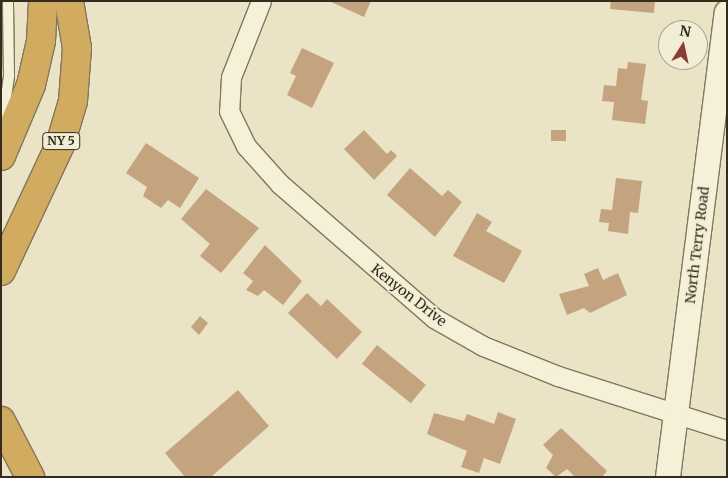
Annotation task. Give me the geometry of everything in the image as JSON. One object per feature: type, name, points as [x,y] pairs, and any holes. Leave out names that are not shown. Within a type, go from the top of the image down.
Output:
[{"type":"highway","points":[[1,156],[30,85],[41,41],[43,1]]},
{"type":"highway","name":"NY 5","points":[[1,271],[60,146],[73,101],[77,48],[69,1]]},
{"type":"highway","points":[[1,421],[30,477]]},
{"type":"street","name":"Kenyon Drive","points":[[261,1],[231,77],[229,111],[233,125],[258,159],[280,184],[434,318],[483,346],[558,376],[727,430]]},
{"type":"street","name":"North Terry Road","points":[[668,477],[727,13]]},
{"type":"lane","points":[[1,134],[9,76],[8,1]]},
{"type":"building","points":[[329,1],[371,1],[364,17]]},
{"type":"building","points":[[611,1],[655,1],[654,13],[610,9]]},
{"type":"building","points":[[302,48],[334,63],[312,108],[287,95],[296,76],[290,73]]},
{"type":"building","points":[[628,62],[646,64],[641,100],[648,101],[645,124],[612,120],[614,102],[602,101],[604,85],[616,86],[618,68],[627,69]]},
{"type":"building","points":[[364,130],[387,154],[391,150],[397,156],[374,180],[344,149]]},
{"type":"building","points":[[551,130],[566,130],[566,141],[551,141]]},
{"type":"building","points":[[146,143],[199,178],[180,208],[168,200],[161,208],[143,196],[147,187],[126,173]]},
{"type":"building","points":[[410,168],[442,196],[448,190],[462,202],[435,237],[387,195]]},
{"type":"building","points":[[616,178],[642,181],[638,213],[630,212],[628,234],[608,231],[609,223],[599,222],[601,209],[612,210]]},
{"type":"building","points":[[206,189],[259,228],[221,273],[200,256],[210,244],[181,219]]},
{"type":"building","points":[[477,213],[492,222],[486,231],[522,251],[504,283],[453,256]]},
{"type":"building","points":[[265,245],[302,281],[283,305],[264,290],[258,296],[246,290],[253,281],[243,273]]},
{"type":"building","points":[[598,268],[603,280],[618,273],[627,295],[590,313],[584,308],[567,315],[559,294],[589,286],[584,274]]},
{"type":"building","points":[[307,293],[321,306],[327,299],[362,332],[337,359],[288,313]]},
{"type":"building","points":[[200,316],[208,323],[199,335],[191,327]]},
{"type":"building","points":[[377,345],[426,385],[411,403],[362,364]]},
{"type":"building","points":[[238,390],[269,426],[211,477],[185,477],[165,453]]},
{"type":"building","points":[[498,412],[516,419],[500,464],[484,458],[479,473],[461,467],[467,451],[427,434],[434,413],[464,421],[467,414],[494,424]]},
{"type":"building","points":[[561,428],[607,471],[602,477],[575,477],[567,469],[556,477],[546,468],[553,455],[543,445]]}]
